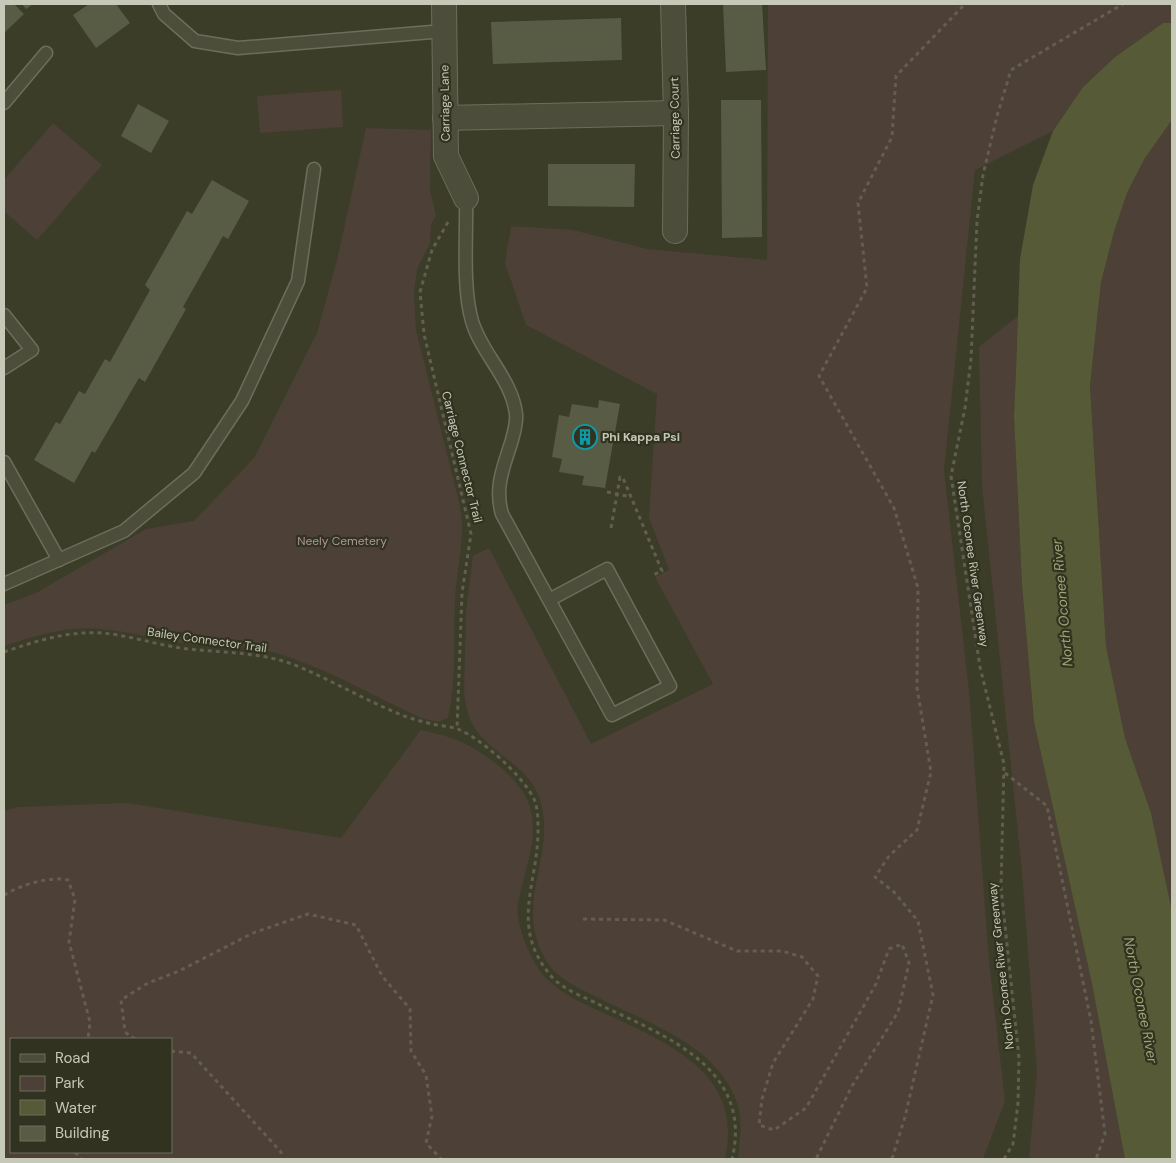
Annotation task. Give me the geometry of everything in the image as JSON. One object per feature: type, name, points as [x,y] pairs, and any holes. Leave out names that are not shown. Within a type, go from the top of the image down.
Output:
[{"type":"street","name":"Carriage Lane","points":[[444,4],[446,156],[466,198]]},
{"type":"street","name":"Carriage Court","points":[[673,4],[676,113],[675,231]]},
{"type":"street","points":[[445,118],[676,113]]},
{"type":"lane","points":[[159,4],[164,14],[195,41],[238,48],[444,31]]},
{"type":"lane","points":[[4,103],[46,53]]},
{"type":"lane","points":[[4,584],[124,531],[194,473],[242,401],[298,282],[314,170]]},
{"type":"lane","points":[[466,198],[468,299],[472,322],[511,394],[516,414],[516,428],[498,484],[497,498],[502,514],[549,600],[612,715],[670,686],[607,569],[549,600]]},
{"type":"lane","points":[[4,315],[32,350],[4,368]]},
{"type":"lane","points":[[4,462],[59,560]]},
{"type":"path","points":[[892,1159],[905,1117],[933,995],[918,921],[894,892],[875,877],[889,856],[917,830],[931,772],[917,688],[918,588],[894,508],[819,376],[867,288],[858,203],[892,137],[896,76],[965,4]]},
{"type":"path","name":"North Oconee River Greenway","points":[[1004,1159],[1013,1144],[1018,1103],[1019,1058],[1001,888],[1004,772],[980,667],[952,476],[965,408],[971,359],[977,222],[983,176],[997,116],[1011,70],[1123,4]]},
{"type":"path","name":"Carriage Connector Trail","points":[[445,225],[432,250],[420,292],[424,334],[471,534],[462,593],[457,729]]},
{"type":"path","points":[[611,528],[620,477],[623,478],[662,571],[651,576]]},
{"type":"path","points":[[607,492],[631,497]]},
{"type":"path","name":"Bailey Connector Trail","points":[[4,652],[50,637],[79,633],[103,633],[186,649],[263,656],[296,666],[400,714],[457,729]]},
{"type":"path","points":[[457,729],[504,763],[528,788],[535,803],[538,824],[538,852],[526,911],[536,952],[543,966],[552,978],[567,988],[655,1032],[698,1057],[716,1077],[729,1096],[736,1120],[732,1159]]},
{"type":"path","points":[[1004,772],[1047,806],[1090,1021],[1105,1134],[1096,1159]]},
{"type":"path","points":[[4,895],[43,880],[58,878],[68,880],[75,899],[70,942],[90,1022],[88,1038]]},
{"type":"path","points":[[134,1038],[125,1032],[121,1000],[148,983],[180,972],[253,933],[308,914],[356,925],[382,976],[410,1009],[410,1051],[426,1075],[432,1116],[426,1143],[441,1159]]},
{"type":"path","points":[[583,919],[664,920],[737,951],[782,951],[802,957],[818,976],[813,999],[773,1063],[762,1099],[759,1125],[774,1130],[806,1108],[876,984],[889,949],[902,944],[909,963],[898,1012],[852,1086],[816,1159]]},
{"type":"path","points":[[172,1051],[191,1053],[281,1152],[281,1159]]},
{"type":"green space","points":[[768,4],[1172,4],[1172,23],[1163,23],[1115,57],[1083,87],[1053,131],[975,170],[944,470],[969,691],[989,961],[1005,1101],[983,1159],[738,1159],[740,1126],[738,1106],[729,1085],[716,1067],[700,1052],[681,1039],[586,992],[559,976],[549,965],[538,943],[533,923],[533,903],[543,845],[544,824],[541,803],[537,791],[530,781],[493,748],[473,726],[465,701],[466,612],[473,556],[489,548],[591,744],[713,684],[655,577],[669,570],[649,518],[657,394],[526,325],[505,263],[511,226],[573,230],[647,249],[767,260]]},
{"type":"green space","points":[[341,90],[343,127],[260,133],[257,96]]},
{"type":"green space","points":[[1172,120],[1172,911],[1151,813],[1125,738],[1106,646],[1090,386],[1101,282],[1114,232],[1127,193],[1145,158]]},
{"type":"green space","points":[[53,123],[102,165],[37,240],[4,211],[4,180]]},
{"type":"green space","name":"Neely Cemetery","points":[[366,128],[431,130],[430,189],[436,216],[431,224],[430,244],[417,269],[414,294],[416,330],[462,520],[455,602],[453,689],[448,718],[438,722],[421,718],[313,666],[265,650],[190,644],[117,631],[88,628],[56,632],[4,646],[4,605],[36,593],[146,529],[194,521],[255,457],[317,333],[338,256]]},
{"type":"green space","points":[[1018,316],[1014,416],[1022,585],[1034,722],[1091,979],[1125,1159],[1029,1159],[1037,1071],[1022,872],[982,485],[979,347]]},
{"type":"green space","points":[[421,730],[462,742],[479,752],[512,778],[522,790],[532,815],[532,842],[519,896],[518,911],[527,948],[536,965],[548,980],[566,994],[663,1042],[701,1070],[715,1087],[724,1107],[728,1131],[725,1159],[4,1159],[4,811],[18,807],[128,803],[341,838]]},
{"type":"water","name":"North Oconee River","points":[[1163,23],[1172,23],[1172,120],[1145,158],[1127,193],[1114,232],[1101,282],[1090,386],[1106,646],[1125,738],[1151,813],[1172,911],[1172,1159],[1125,1159],[1091,979],[1034,722],[1022,585],[1014,416],[1020,259],[1033,185],[1053,131],[1083,87],[1115,57]]},
{"type":"building","points":[[4,4],[14,4],[24,14],[4,33]]},
{"type":"building","points":[[22,4],[33,4],[26,9]]},
{"type":"building","points":[[89,4],[116,4],[130,23],[96,48],[73,15]]},
{"type":"building","points":[[723,4],[762,4],[766,70],[726,72]]},
{"type":"building","points":[[621,18],[622,60],[493,64],[491,22]]},
{"type":"building","points":[[721,100],[761,100],[762,237],[722,238]]},
{"type":"building","points":[[138,104],[169,121],[151,153],[121,136]]},
{"type":"building","points":[[548,164],[635,164],[634,207],[548,206]]},
{"type":"building","points":[[212,180],[249,201],[228,239],[223,236],[183,307],[186,309],[145,382],[139,378],[95,453],[92,451],[74,483],[34,460],[56,422],[60,424],[79,391],[85,394],[105,359],[110,362],[150,290],[145,285],[187,211],[192,214]]},
{"type":"building","name":"Phi Kappa Psi","points":[[599,400],[620,404],[605,488],[582,485],[584,476],[559,472],[562,459],[552,457],[559,415],[569,417],[572,404],[598,408]]},
{"type":"place","name":"Phi Kappa Psi","points":[[585,437]]}]
